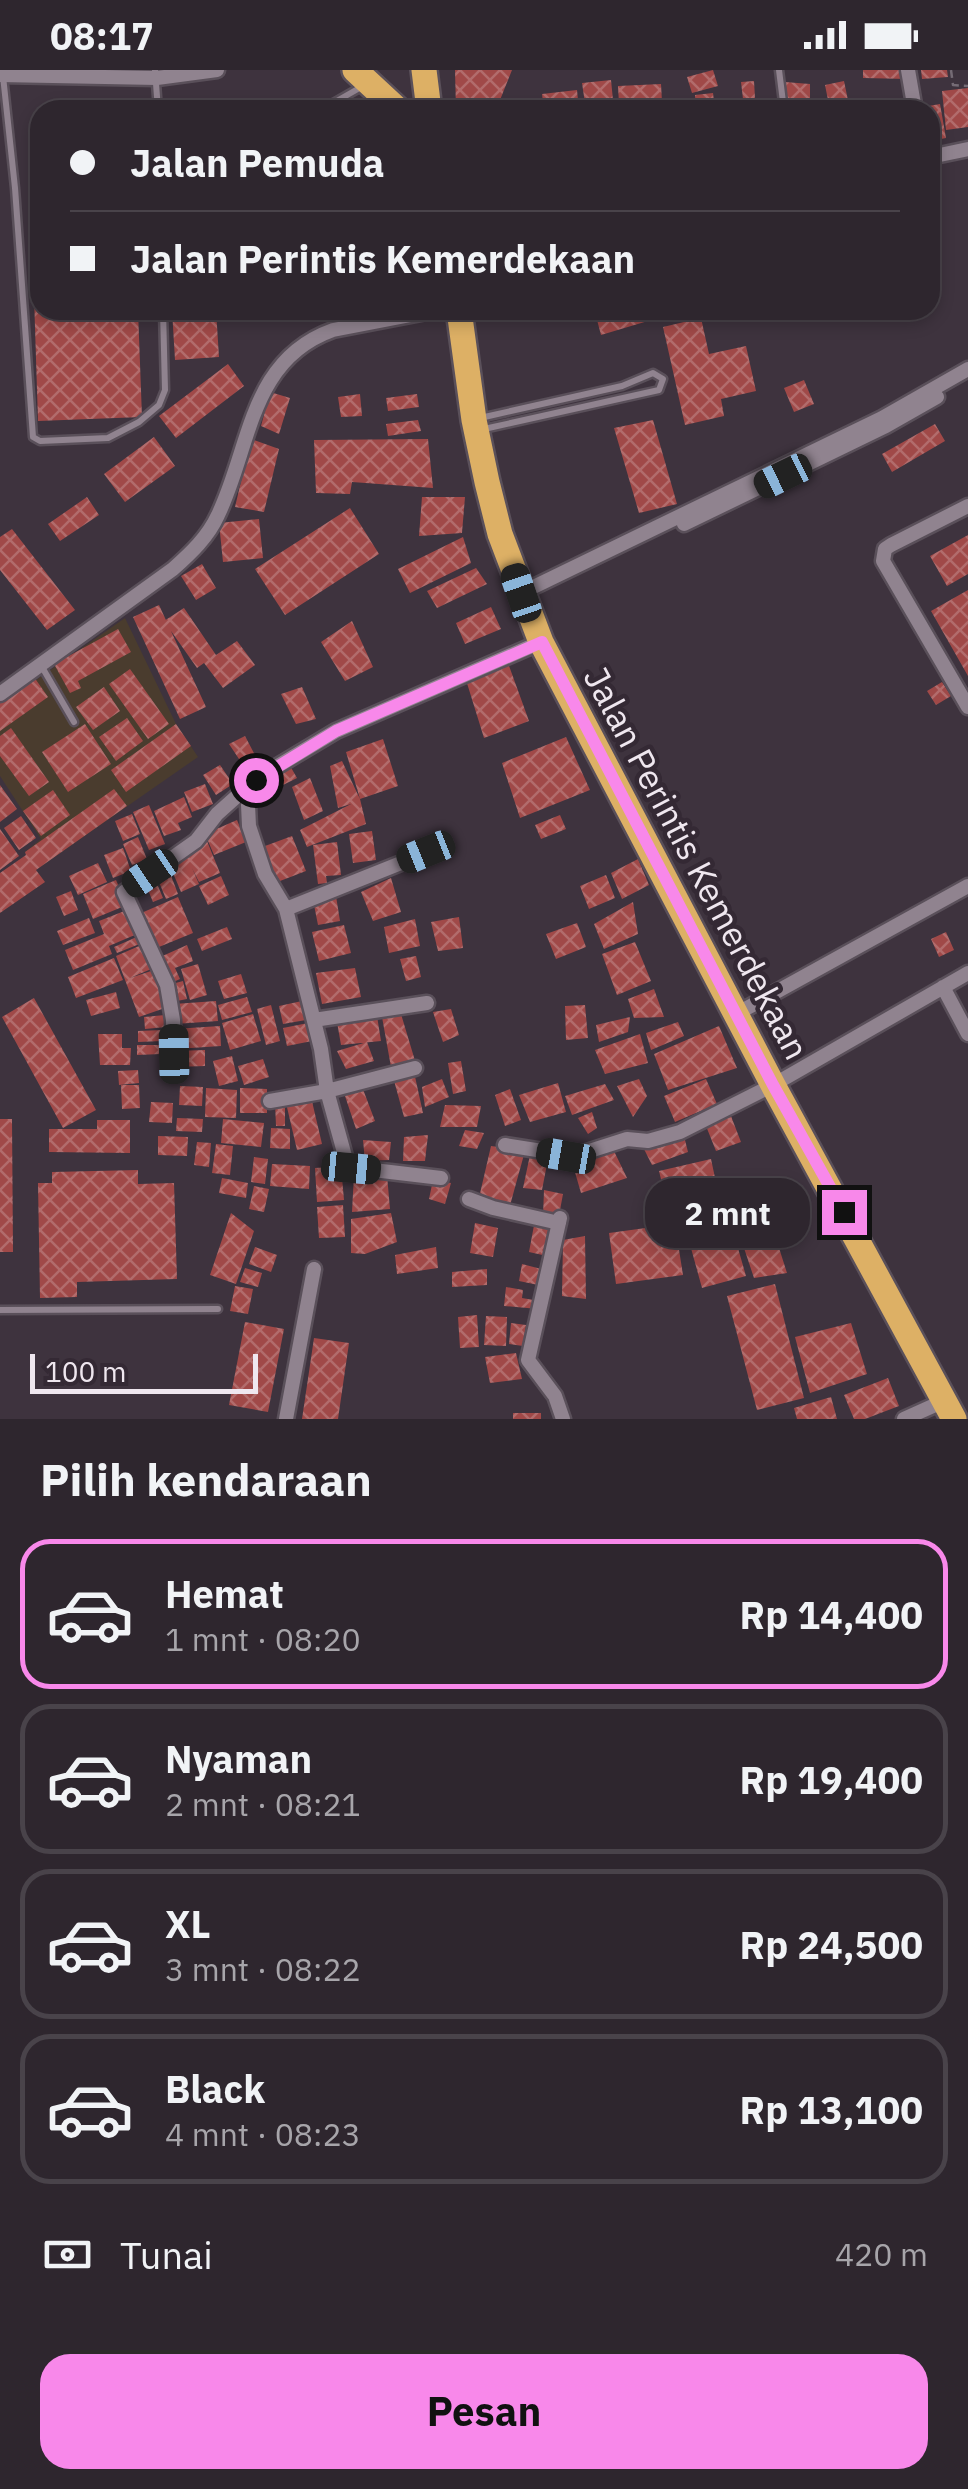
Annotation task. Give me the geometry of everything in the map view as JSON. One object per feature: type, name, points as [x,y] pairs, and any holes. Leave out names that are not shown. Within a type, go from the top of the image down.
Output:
[{"type":"highway","points":[[424,70],[428,100]]},
{"type":"highway","points":[[361,77],[387,100]]},
{"type":"highway","name":"Jalan Perintis Kemerdekaan","points":[[460,320],[475,425],[500,534],[542,642],[773,1085],[949,1410]]},
{"type":"street","points":[[2,75],[217,70]]},
{"type":"street","points":[[908,70],[913,100]]},
{"type":"street","points":[[940,155],[968,150]]},
{"type":"street","points":[[0,694],[174,569],[198,544],[219,515],[263,390],[279,365],[317,336],[384,320]]},
{"type":"street","points":[[523,597],[882,418],[968,368]]},
{"type":"street","points":[[523,597],[886,426],[968,380]]},
{"type":"street","points":[[968,506],[891,545],[883,561],[968,707]]},
{"type":"street","points":[[174,1054],[174,1020],[167,986],[124,892],[196,841],[217,814],[256,780],[336,731],[542,642]]},
{"type":"street","points":[[256,780],[248,805],[249,826],[269,884],[286,908],[348,1166],[440,1178]]},
{"type":"street","points":[[286,908],[426,852]]},
{"type":"street","points":[[738,1013],[968,886]]},
{"type":"street","points":[[505,1145],[574,1156],[627,1138],[654,1140],[680,1132],[773,1085],[968,973]]},
{"type":"street","points":[[943,987],[968,1034]]},
{"type":"street","points":[[314,1020],[426,1003]]},
{"type":"street","points":[[270,1101],[415,1068]]},
{"type":"street","points":[[469,1198],[493,1208],[559,1221],[528,1360],[555,1396],[564,1419]]},
{"type":"street","points":[[286,1419],[314,1269]]},
{"type":"street","points":[[904,1419],[949,1410]]},
{"type":"lane","points":[[780,70],[783,100]]},
{"type":"lane","points":[[156,74],[157,100]]},
{"type":"lane","points":[[2,75],[15,188],[33,437],[40,441],[108,438],[139,422],[159,405],[165,390],[163,320]]},
{"type":"lane","points":[[335,100],[361,77]]},
{"type":"lane","points":[[653,373],[662,380],[659,390],[475,425],[653,373]]},
{"type":"lane","points":[[632,382],[637,393]]},
{"type":"lane","points":[[40,665],[74,722]]},
{"type":"lane","points":[[0,1310],[218,1309]]},
{"type":"path","points":[[951,70],[954,85],[968,86]]},
{"type":"shaded area","points":[[125,618],[176,724],[198,757],[37,869],[25,852],[41,839],[0,776],[0,705]]},
{"type":"building","points":[[455,70],[512,70],[500,100],[456,100]]},
{"type":"building","points":[[713,70],[718,86],[692,93],[687,77]]},
{"type":"building","points":[[863,70],[908,70],[908,79],[863,78]]},
{"type":"building","points":[[921,70],[947,70],[948,77],[922,79]]},
{"type":"building","points":[[611,80],[613,100],[585,100],[582,83]]},
{"type":"building","points":[[754,81],[755,98],[743,99],[741,82]]},
{"type":"building","points":[[844,81],[848,100],[828,100],[825,85]]},
{"type":"building","points":[[785,82],[810,84],[810,98],[786,98]]},
{"type":"building","points":[[661,84],[662,100],[619,100],[618,86]]},
{"type":"building","points":[[968,88],[968,127],[946,130],[942,91]]},
{"type":"building","points":[[577,90],[578,100],[543,100],[542,94]]},
{"type":"building","points":[[713,93],[714,100],[695,100],[695,95]]},
{"type":"building","points":[[940,104],[946,138],[940,139]]},
{"type":"building","points":[[35,320],[138,320],[142,417],[38,421]]},
{"type":"building","points":[[173,320],[217,320],[219,357],[175,360]]},
{"type":"building","points":[[597,320],[651,320],[601,335]]},
{"type":"building","points":[[701,320],[709,354],[746,346],[756,391],[721,399],[724,416],[685,425],[663,327]]},
{"type":"building","points":[[228,364],[244,386],[176,438],[159,416]]},
{"type":"building","points":[[804,380],[814,404],[794,412],[784,388]]},
{"type":"building","points":[[270,392],[290,398],[279,434],[261,426]]},
{"type":"building","points":[[360,394],[362,416],[341,417],[338,397]]},
{"type":"building","points":[[417,394],[419,407],[388,411],[386,398]]},
{"type":"building","points":[[418,420],[421,431],[388,436],[386,424]]},
{"type":"building","points":[[653,420],[677,504],[639,513],[614,428]]},
{"type":"building","points":[[935,424],[945,441],[892,472],[882,454]]},
{"type":"building","points":[[154,437],[175,466],[125,502],[104,474]]},
{"type":"building","points":[[251,439],[279,449],[264,512],[235,507]]},
{"type":"building","points":[[428,439],[433,488],[352,482],[350,494],[316,493],[314,440]]},
{"type":"building","points":[[87,497],[99,515],[60,541],[48,524]]},
{"type":"building","points":[[422,497],[465,497],[462,533],[419,536]]},
{"type":"building","points":[[350,508],[379,554],[285,615],[255,569]]},
{"type":"building","points":[[259,519],[263,558],[223,562],[219,523]]},
{"type":"building","points":[[12,529],[75,610],[47,630],[0,570],[0,537]]},
{"type":"building","points":[[968,535],[968,574],[947,586],[930,556]]},
{"type":"building","points":[[463,537],[471,563],[410,593],[398,569]]},
{"type":"building","points":[[202,564],[216,588],[196,600],[181,576]]},
{"type":"building","points":[[476,568],[487,584],[437,608],[427,591]]},
{"type":"building","points":[[968,590],[968,676],[931,611]]},
{"type":"building","points":[[159,605],[206,707],[180,719],[133,617]]},
{"type":"building","points":[[491,607],[501,629],[465,644],[456,623]]},
{"type":"building","points":[[184,608],[216,655],[237,641],[255,665],[223,688],[204,663],[197,668],[164,621]]},
{"type":"building","points":[[352,621],[373,667],[345,681],[321,642]]},
{"type":"building","points":[[118,629],[131,652],[78,681],[81,688],[70,693],[54,664]]},
{"type":"building","points":[[508,663],[529,721],[484,738],[466,680]]},
{"type":"building","points":[[130,669],[169,724],[148,739],[109,684]]},
{"type":"building","points":[[34,677],[48,697],[0,731],[0,701]]},
{"type":"building","points":[[942,682],[951,696],[936,705],[927,691]]},
{"type":"building","points":[[104,687],[120,711],[93,730],[76,707]]},
{"type":"building","points":[[302,687],[316,719],[296,724],[281,694]]},
{"type":"building","points":[[127,718],[143,741],[116,761],[99,737]]},
{"type":"building","points":[[85,724],[111,764],[68,792],[42,752]]},
{"type":"building","points":[[176,724],[191,746],[126,792],[111,770]]},
{"type":"building","points":[[11,728],[49,782],[29,796],[0,756],[0,736]]},
{"type":"building","points":[[245,736],[256,757],[243,765],[229,744]]},
{"type":"building","points":[[566,737],[590,790],[520,818],[502,763]]},
{"type":"building","points":[[383,739],[398,786],[360,799],[346,752]]},
{"type":"building","points":[[342,761],[360,799],[366,824],[307,847],[300,830],[351,804],[338,808],[330,766]]},
{"type":"building","points":[[289,764],[297,778],[277,788],[269,774]]},
{"type":"building","points":[[220,765],[233,784],[216,795],[203,775]]},
{"type":"building","points":[[310,778],[323,811],[304,820],[292,787]]},
{"type":"building","points":[[205,784],[213,804],[192,812],[184,792]]},
{"type":"building","points":[[0,785],[17,809],[0,822]]},
{"type":"building","points":[[114,789],[127,806],[36,870],[45,882],[0,913],[0,873]]},
{"type":"building","points":[[53,790],[70,815],[41,836],[23,811]]},
{"type":"building","points":[[184,797],[192,817],[178,823],[181,830],[164,836],[154,811]]},
{"type":"building","points":[[149,805],[165,844],[149,850],[133,812]]},
{"type":"building","points":[[132,814],[140,834],[123,841],[115,821]]},
{"type":"building","points":[[560,815],[566,829],[541,839],[535,825]]},
{"type":"building","points":[[21,816],[36,838],[19,850],[4,828]]},
{"type":"building","points":[[237,820],[246,842],[214,855],[205,834]]},
{"type":"building","points":[[0,829],[19,856],[0,870]]},
{"type":"building","points":[[372,831],[376,860],[353,863],[349,834]]},
{"type":"building","points":[[292,836],[306,871],[280,881],[257,849]]},
{"type":"building","points":[[138,837],[147,859],[132,865],[123,844]]},
{"type":"building","points":[[207,841],[220,873],[199,882],[192,868],[199,884],[181,892],[168,861]]},
{"type":"building","points":[[337,842],[341,875],[326,876],[327,883],[318,884],[313,845]]},
{"type":"building","points":[[123,848],[131,871],[113,878],[104,855]]},
{"type":"building","points":[[638,859],[649,885],[622,899],[611,873]]},
{"type":"building","points":[[98,863],[107,882],[78,895],[69,876]]},
{"type":"building","points":[[167,865],[178,894],[166,899],[154,870]]},
{"type":"building","points":[[153,874],[163,898],[153,902],[143,878]]},
{"type":"building","points":[[606,875],[615,898],[589,909],[580,886]]},
{"type":"building","points":[[221,876],[229,895],[208,905],[199,886]]},
{"type":"building","points":[[391,878],[401,912],[373,921],[361,892]]},
{"type":"building","points":[[116,880],[127,905],[93,919],[83,894]]},
{"type":"building","points":[[71,891],[78,910],[64,916],[56,897]]},
{"type":"building","points":[[336,896],[340,921],[318,925],[313,900]]},
{"type":"building","points":[[178,897],[193,933],[154,949],[139,914]]},
{"type":"building","points":[[633,902],[638,934],[604,949],[594,924]]},
{"type":"building","points":[[127,910],[137,934],[109,946],[112,954],[73,970],[65,950],[104,934],[99,921]]},
{"type":"building","points":[[459,917],[463,948],[438,951],[431,922]]},
{"type":"building","points":[[89,918],[95,933],[63,945],[57,931]]},
{"type":"building","points":[[415,919],[420,946],[389,953],[384,927]]},
{"type":"building","points":[[577,923],[586,947],[556,959],[546,934]]},
{"type":"building","points":[[344,925],[351,953],[319,961],[312,932]]},
{"type":"building","points":[[227,927],[232,939],[202,951],[197,939]]},
{"type":"building","points":[[946,932],[954,950],[939,957],[931,939]]},
{"type":"building","points":[[139,936],[142,943],[117,953],[114,947]]},
{"type":"building","points":[[635,942],[651,981],[617,995],[602,954]]},
{"type":"building","points":[[146,943],[156,967],[130,978],[154,970],[165,1008],[139,1017],[116,956]]},
{"type":"building","points":[[187,945],[193,961],[175,968],[180,979],[169,984],[158,958]]},
{"type":"building","points":[[416,956],[421,977],[406,981],[400,959]]},
{"type":"building","points":[[114,958],[123,980],[76,998],[68,977]]},
{"type":"building","points":[[198,964],[207,995],[190,1000],[181,969]]},
{"type":"building","points":[[355,968],[361,997],[322,1004],[316,973]]},
{"type":"building","points":[[241,974],[247,993],[224,999],[218,981]]},
{"type":"building","points":[[183,981],[187,999],[177,1001],[172,984]]},
{"type":"building","points":[[654,989],[664,1017],[634,1018],[628,999]]},
{"type":"building","points":[[116,992],[120,1008],[91,1016],[86,1000]]},
{"type":"building","points":[[247,997],[252,1012],[222,1020],[218,1005]]},
{"type":"building","points":[[34,998],[96,1110],[63,1128],[2,1017]]},
{"type":"building","points":[[216,1001],[218,1021],[175,1024],[174,1004]]},
{"type":"building","points":[[302,1001],[306,1020],[283,1024],[279,1006]]},
{"type":"building","points":[[271,1005],[280,1041],[266,1045],[257,1009]]},
{"type":"building","points":[[585,1005],[588,1038],[566,1040],[565,1006]]},
{"type":"building","points":[[451,1009],[459,1035],[443,1042],[433,1012]]},
{"type":"building","points":[[253,1014],[261,1041],[230,1050],[222,1023]]},
{"type":"building","points":[[401,1014],[416,1064],[391,1067],[382,1017]]},
{"type":"building","points":[[165,1015],[166,1027],[145,1029],[144,1017]]},
{"type":"building","points":[[377,1016],[381,1041],[341,1045],[337,1022]]},
{"type":"building","points":[[630,1017],[628,1032],[599,1042],[596,1025]]},
{"type":"building","points":[[678,1022],[684,1036],[651,1050],[646,1033]]},
{"type":"building","points":[[308,1023],[312,1041],[287,1046],[283,1028]]},
{"type":"building","points":[[220,1026],[221,1046],[176,1049],[174,1029]]},
{"type":"building","points":[[719,1026],[737,1068],[668,1090],[654,1054]]},
{"type":"building","points":[[163,1030],[163,1041],[138,1042],[138,1031]]},
{"type":"building","points":[[98,1034],[122,1034],[122,1048],[131,1048],[130,1065],[100,1065]]},
{"type":"building","points":[[640,1034],[648,1063],[605,1074],[595,1050]]},
{"type":"building","points":[[367,1042],[374,1061],[346,1069],[337,1051]]},
{"type":"building","points":[[137,1045],[161,1045],[161,1054],[137,1055]]},
{"type":"building","points":[[205,1050],[205,1066],[176,1067],[175,1051]]},
{"type":"building","points":[[232,1056],[238,1081],[219,1086],[213,1061]]},
{"type":"building","points":[[263,1059],[269,1077],[244,1085],[238,1066]]},
{"type":"building","points":[[461,1061],[466,1091],[453,1094],[448,1063]]},
{"type":"building","points":[[138,1070],[139,1083],[119,1085],[118,1071]]},
{"type":"building","points":[[414,1072],[423,1113],[404,1117],[393,1077]]},
{"type":"building","points":[[442,1079],[449,1097],[425,1107],[422,1087]]},
{"type":"building","points":[[639,1079],[647,1096],[633,1117],[617,1086]]},
{"type":"building","points":[[706,1079],[717,1104],[675,1122],[664,1096]]},
{"type":"building","points":[[558,1083],[566,1112],[530,1122],[519,1095]]},
{"type":"building","points":[[361,1084],[375,1121],[356,1129],[343,1090]]},
{"type":"building","points":[[605,1084],[614,1100],[572,1115],[565,1096]]},
{"type":"building","points":[[121,1085],[139,1085],[140,1108],[122,1109]]},
{"type":"building","points":[[180,1086],[203,1087],[202,1106],[179,1105]]},
{"type":"building","points":[[206,1088],[237,1090],[236,1118],[205,1117]]},
{"type":"building","points":[[240,1088],[267,1089],[267,1113],[240,1113]]},
{"type":"building","points":[[510,1089],[521,1120],[505,1126],[495,1095]]},
{"type":"building","points":[[311,1097],[322,1144],[297,1150],[286,1103]]},
{"type":"building","points":[[151,1102],[173,1103],[172,1123],[149,1122]]},
{"type":"building","points":[[275,1103],[285,1103],[285,1126],[276,1126]]},
{"type":"building","points":[[445,1105],[481,1106],[477,1127],[440,1127]]},
{"type":"building","points":[[729,1111],[741,1142],[716,1151],[704,1121]]},
{"type":"building","points":[[592,1112],[597,1128],[588,1134],[578,1118]]},
{"type":"building","points":[[177,1118],[203,1119],[202,1132],[176,1131]]},
{"type":"building","points":[[0,1119],[12,1119],[13,1252],[0,1252]]},
{"type":"building","points":[[223,1119],[264,1123],[261,1147],[221,1143]]},
{"type":"building","points":[[97,1120],[130,1120],[130,1153],[49,1152],[49,1129],[97,1129]]},
{"type":"building","points":[[271,1128],[290,1129],[290,1149],[270,1148]]},
{"type":"building","points":[[465,1130],[484,1133],[477,1149],[459,1146]]},
{"type":"building","points":[[683,1132],[688,1152],[652,1165],[643,1147]]},
{"type":"building","points":[[428,1135],[425,1161],[403,1161],[404,1137]]},
{"type":"building","points":[[158,1136],[188,1137],[187,1156],[158,1155]]},
{"type":"building","points":[[363,1140],[391,1142],[389,1160],[365,1161]]},
{"type":"building","points":[[197,1142],[211,1143],[209,1167],[194,1165]]},
{"type":"building","points":[[216,1144],[233,1146],[230,1175],[212,1173]]},
{"type":"building","points":[[491,1146],[525,1151],[509,1209],[478,1202]]},
{"type":"building","points":[[613,1149],[627,1178],[581,1193],[572,1162]]},
{"type":"building","points":[[530,1155],[548,1159],[542,1190],[523,1188]]},
{"type":"building","points":[[254,1157],[268,1159],[265,1184],[251,1182]]},
{"type":"building","points":[[711,1159],[717,1187],[666,1200],[659,1171]]},
{"type":"building","points":[[272,1164],[310,1166],[309,1189],[270,1186]]},
{"type":"building","points":[[341,1166],[344,1200],[317,1202],[315,1168]]},
{"type":"building","points":[[138,1170],[138,1184],[174,1183],[177,1279],[77,1282],[77,1297],[40,1298],[38,1183],[52,1183],[52,1172]]},
{"type":"building","points":[[354,1174],[387,1175],[390,1209],[352,1212]]},
{"type":"building","points":[[222,1178],[248,1183],[246,1198],[219,1193]]},
{"type":"building","points":[[433,1180],[451,1183],[445,1204],[429,1199]]},
{"type":"building","points":[[254,1186],[269,1189],[264,1212],[249,1209]]},
{"type":"building","points":[[721,1189],[746,1276],[702,1288],[678,1201]]},
{"type":"building","points":[[544,1190],[563,1194],[558,1221],[543,1216]]},
{"type":"building","points":[[343,1205],[345,1237],[319,1238],[317,1207]]},
{"type":"building","points":[[231,1213],[254,1231],[236,1284],[210,1275]]},
{"type":"building","points":[[391,1213],[397,1242],[365,1254],[351,1253],[351,1219]]},
{"type":"building","points":[[535,1220],[556,1226],[547,1256],[529,1252]]},
{"type":"building","points":[[475,1223],[498,1228],[493,1257],[470,1253]]},
{"type":"building","points":[[675,1224],[683,1275],[616,1284],[609,1233]]},
{"type":"building","points":[[773,1229],[787,1273],[754,1278],[740,1236]]},
{"type":"building","points":[[585,1236],[586,1299],[562,1296],[563,1240]]},
{"type":"building","points":[[255,1247],[277,1255],[271,1272],[249,1264]]},
{"type":"building","points":[[436,1247],[438,1268],[397,1274],[395,1255]]},
{"type":"building","points":[[522,1264],[545,1270],[543,1286],[519,1281]]},
{"type":"building","points":[[245,1268],[262,1273],[258,1287],[240,1282]]},
{"type":"building","points":[[487,1269],[487,1285],[452,1287],[452,1272]]},
{"type":"building","points":[[775,1284],[804,1398],[757,1410],[727,1296]]},
{"type":"building","points":[[235,1286],[253,1289],[248,1314],[230,1311]]},
{"type":"building","points":[[506,1287],[523,1290],[522,1298],[539,1301],[538,1309],[504,1306]]},
{"type":"building","points":[[477,1315],[479,1347],[460,1348],[458,1317]]},
{"type":"building","points":[[486,1316],[507,1317],[506,1346],[484,1345]]},
{"type":"building","points":[[245,1322],[284,1329],[268,1412],[229,1405]]},
{"type":"building","points":[[511,1323],[526,1325],[523,1346],[509,1344]]},
{"type":"building","points":[[851,1323],[867,1374],[810,1393],[795,1337]]},
{"type":"building","points":[[314,1338],[349,1343],[338,1419],[302,1419]]},
{"type":"building","points":[[516,1353],[522,1379],[490,1383],[485,1357]]},
{"type":"building","points":[[888,1378],[899,1406],[865,1419],[854,1419],[844,1395]]},
{"type":"building","points":[[831,1397],[837,1419],[797,1419],[794,1408]]},
{"type":"building","points":[[513,1413],[541,1413],[541,1419],[513,1419]]},
{"type":"route","points":[[256,780],[336,731],[542,642],[773,1085],[844,1212]]}]
